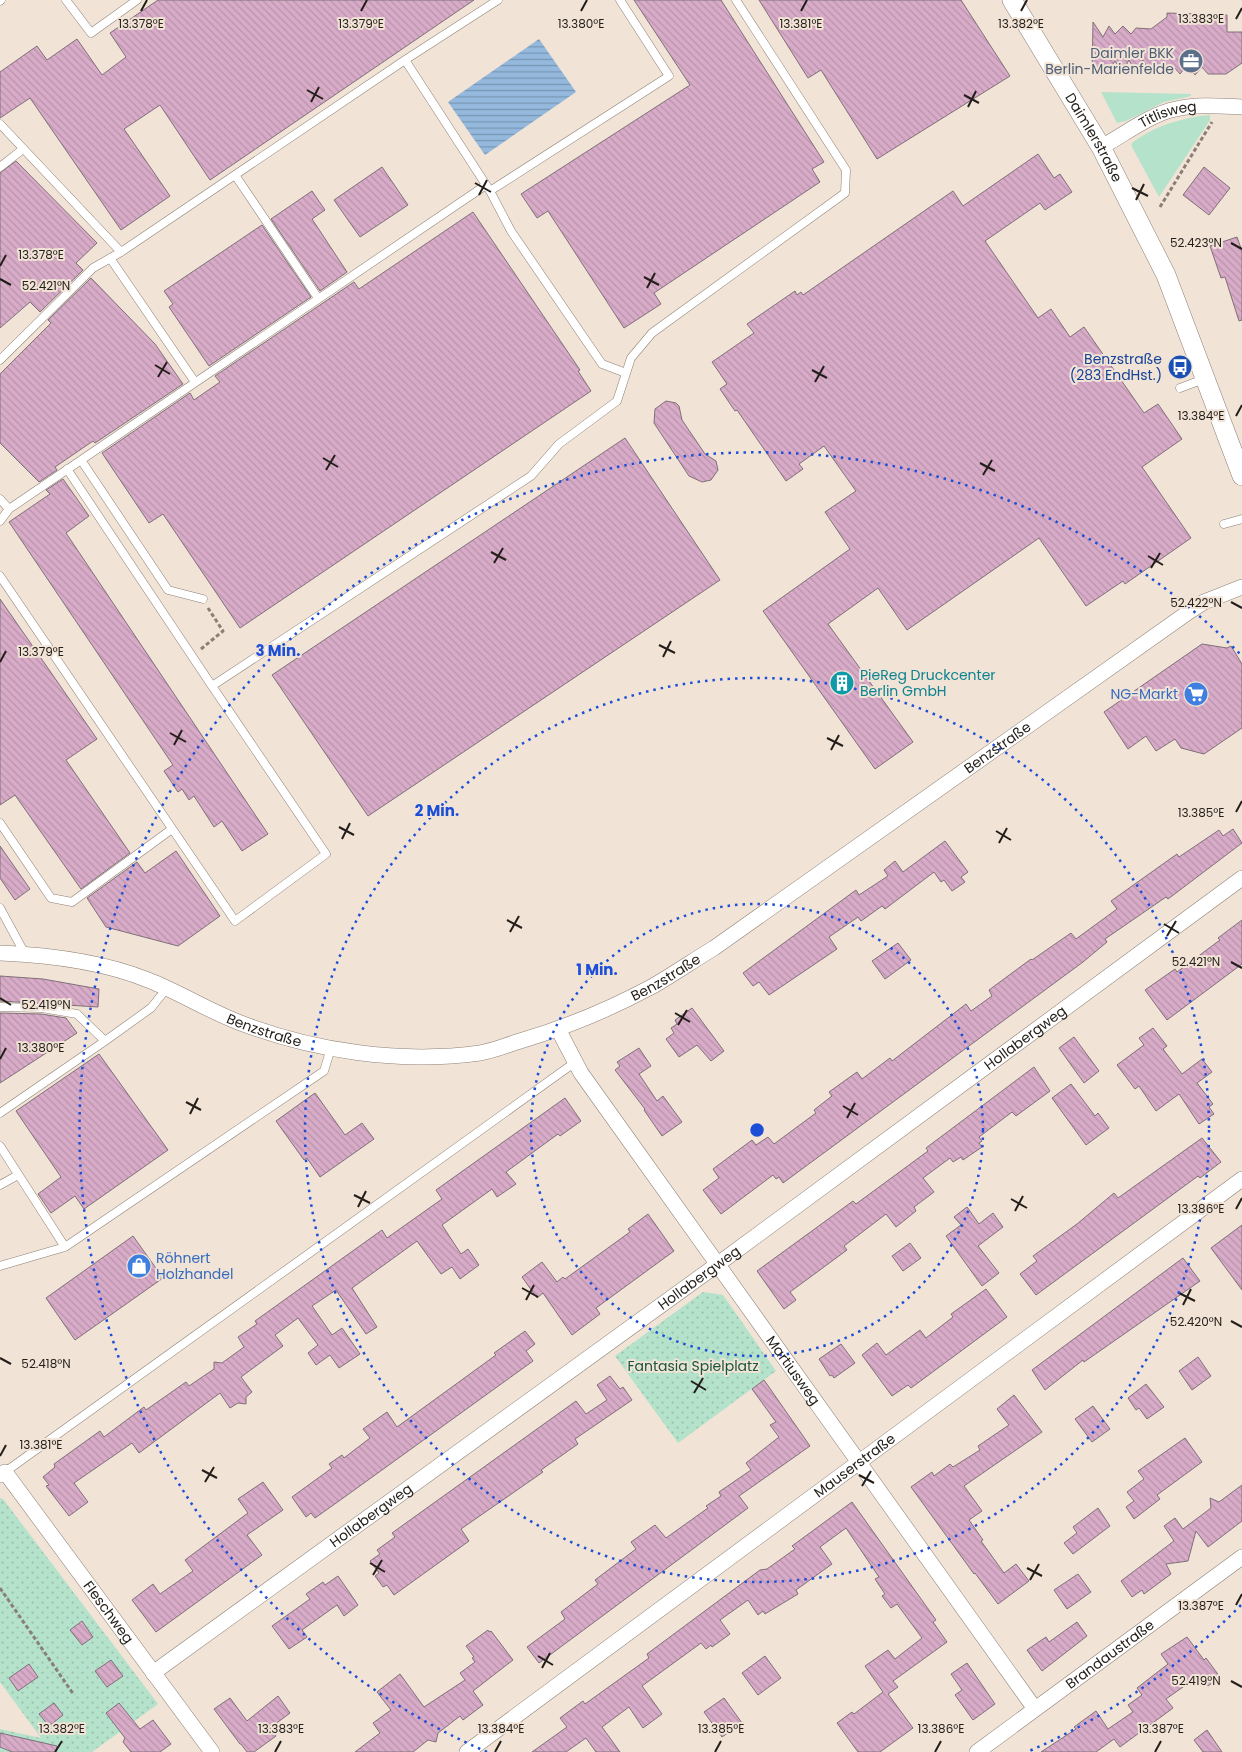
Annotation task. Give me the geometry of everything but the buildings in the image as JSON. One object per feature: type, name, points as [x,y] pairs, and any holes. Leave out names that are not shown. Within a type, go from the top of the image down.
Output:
[{"type":"street","name":"Daimlerstraße","points":[[1012,0],[1101,148],[1166,275],[1242,476]]},
{"type":"street","name":"Titlisweg","points":[[1101,148],[1160,115],[1176,109],[1206,105],[1242,107]]},
{"type":"street","name":"Benzstraße","points":[[0,953],[47,955],[110,967],[167,988],[236,1022],[286,1039],[331,1048],[390,1055],[436,1056],[481,1052],[558,1029],[652,986],[714,948],[1190,610],[1204,602],[1242,587]]},
{"type":"street","name":"Hollabergweg","points":[[153,1673],[718,1264],[1242,878]]},
{"type":"street","name":"Martiusweg","points":[[558,1029],[574,1063],[1035,1709]]},
{"type":"street","name":"Mauserstraße","points":[[467,1752],[1242,1179]]},
{"type":"street","name":"Fleschweg","points":[[2,1474],[212,1752]]},
{"type":"street","name":"Brandaustraße","points":[[977,1752],[1242,1557]]},
{"type":"lane","points":[[66,0],[91,33],[137,0]]},
{"type":"lane","points":[[0,360],[93,268],[121,252],[498,0]]},
{"type":"lane","points":[[0,520],[9,509],[318,298],[488,188],[669,76],[620,0]]},
{"type":"lane","points":[[212,686],[531,476],[559,444],[617,401],[631,358],[652,333],[845,193],[846,170],[736,0]]},
{"type":"lane","points":[[406,60],[488,188],[512,231],[602,364],[626,373]]},
{"type":"lane","points":[[0,124],[121,252]]},
{"type":"lane","points":[[0,167],[23,149]]},
{"type":"lane","points":[[235,175],[318,298]]},
{"type":"lane","points":[[110,258],[195,382]]},
{"type":"lane","points":[[1180,388],[1205,379]]},
{"type":"lane","points":[[80,460],[168,590],[203,600]]},
{"type":"lane","points":[[0,576],[235,922],[326,854],[67,469]]},
{"type":"lane","points":[[0,499],[9,509]]},
{"type":"lane","points":[[1224,524],[1242,518]]},
{"type":"lane","points":[[0,823],[52,898],[72,902],[172,829]]},
{"type":"lane","points":[[0,908],[25,954]]},
{"type":"lane","points":[[0,1113],[151,1008],[167,988]]},
{"type":"lane","points":[[0,1007],[42,1008],[77,1014],[105,1041]]},
{"type":"lane","points":[[0,1266],[65,1247],[324,1071],[331,1048]]},
{"type":"lane","points":[[2,1474],[574,1063]]},
{"type":"lane","points":[[0,1146],[65,1247]]},
{"type":"lane","points":[[0,1186],[18,1174]]},
{"type":"path","points":[[1160,207],[1221,106]]},
{"type":"path","points":[[203,600],[223,632],[203,646]]},
{"type":"path","points":[[0,1588],[74,1695]]},
{"type":"green space","points":[[1101,92],[1191,94],[1191,96],[1164,102],[1126,121],[1117,123]]},
{"type":"green space","points":[[1210,115],[1210,120],[1159,197],[1131,145],[1142,136],[1160,127],[1179,120]]},
{"type":"green space","name":"Fantasia Spielplatz","points":[[703,1292],[723,1295],[776,1371],[678,1443],[615,1356]]},
{"type":"green space","points":[[0,1498],[3,1499],[158,1704],[92,1752],[0,1752],[0,1729],[41,1738],[0,1682]]},
{"type":"water","points":[[539,39],[576,92],[485,155],[448,102]]},
{"type":"place","name":"Daimler BKK Berlin-Marienfelde","points":[[1191,61]]},
{"type":"place","name":"Benzstraße (283 EndHst.)","points":[[1180,367]]},
{"type":"place","name":"PieReg Druckcenter Berlin GmbH","points":[[842,683]]},
{"type":"place","name":"NG-Markt","points":[[1196,694]]},
{"type":"place","name":"Röhnert Holzhandel","points":[[139,1266]]}]
